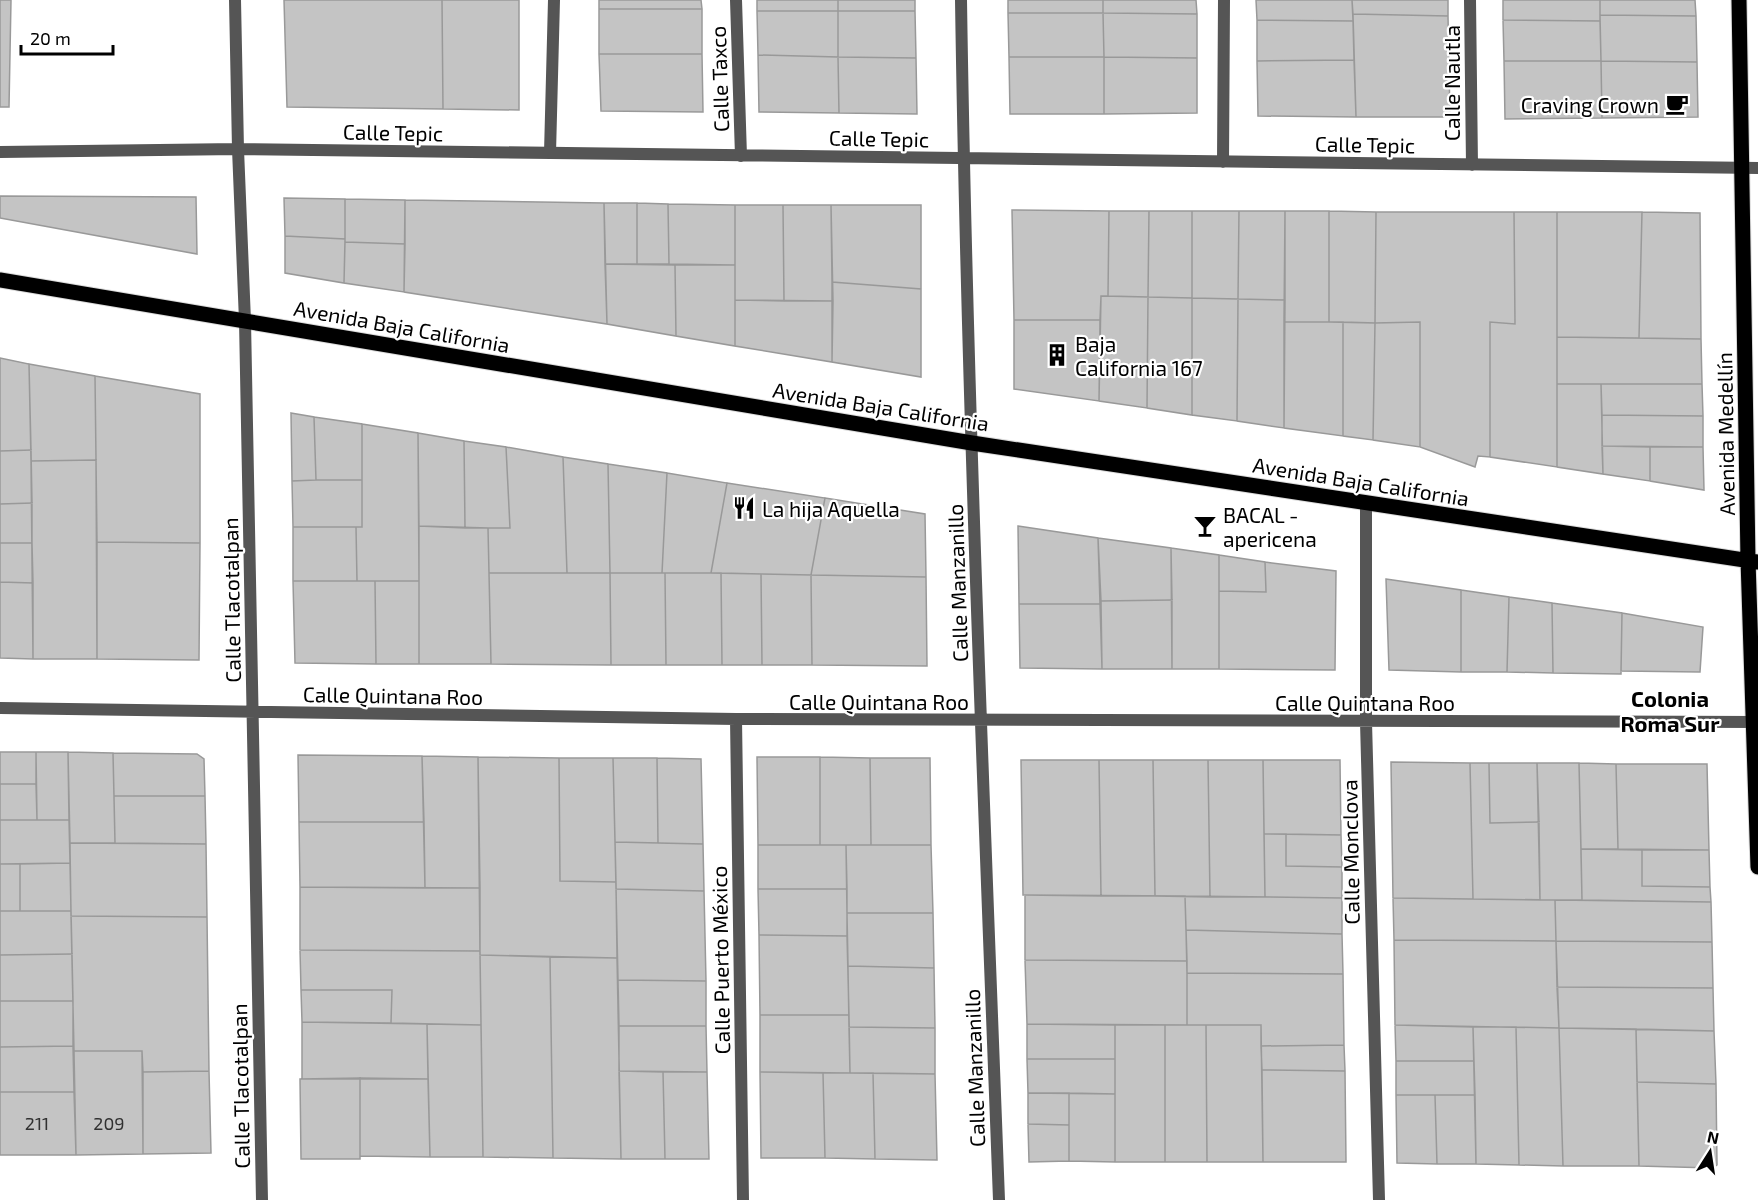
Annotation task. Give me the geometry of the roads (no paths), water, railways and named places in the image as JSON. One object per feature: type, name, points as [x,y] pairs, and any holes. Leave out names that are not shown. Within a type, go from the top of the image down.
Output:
[{"type":"main road","name":"Avenida Medellín","points":[[1739,0],[1758,867]]},
{"type":"main road","name":"Avenida Baja California","points":[[0,280],[972,443],[1753,561]]},
{"type":"street","name":"Calle Tlacotalpan","points":[[235,0],[262,1200]]},
{"type":"street","points":[[550,153],[554,0]]},
{"type":"street","name":"Calle Taxco","points":[[736,0],[741,156]]},
{"type":"street","name":"Calle Manzanillo","points":[[961,0],[972,443],[999,1200]]},
{"type":"street","points":[[1223,162],[1224,0]]},
{"type":"street","name":"Calle Nautla","points":[[1470,0],[1472,165]]},
{"type":"street","name":"Calle Tepic","points":[[0,152],[238,149],[1758,168]]},
{"type":"street","name":"Calle Monclova","points":[[1366,503],[1366,722],[1379,1200]]},
{"type":"street","name":"Calle Quintana Roo","points":[[0,708],[981,721],[1755,722]]},
{"type":"street","name":"Calle Puerto México","points":[[736,719],[743,1200]]},
{"type":"place","name":"Craving Crown","points":[[1677,104]]},
{"type":"place","name":"Baja California 167","points":[[1057,355]]},
{"type":"place","name":"La hija Aquella","points":[[744,508]]},
{"type":"place","name":"BACAL - apericena","points":[[1205,526]]},
{"type":"district","name":"Colonia Roma Sur","points":[[1670,710]]}]
